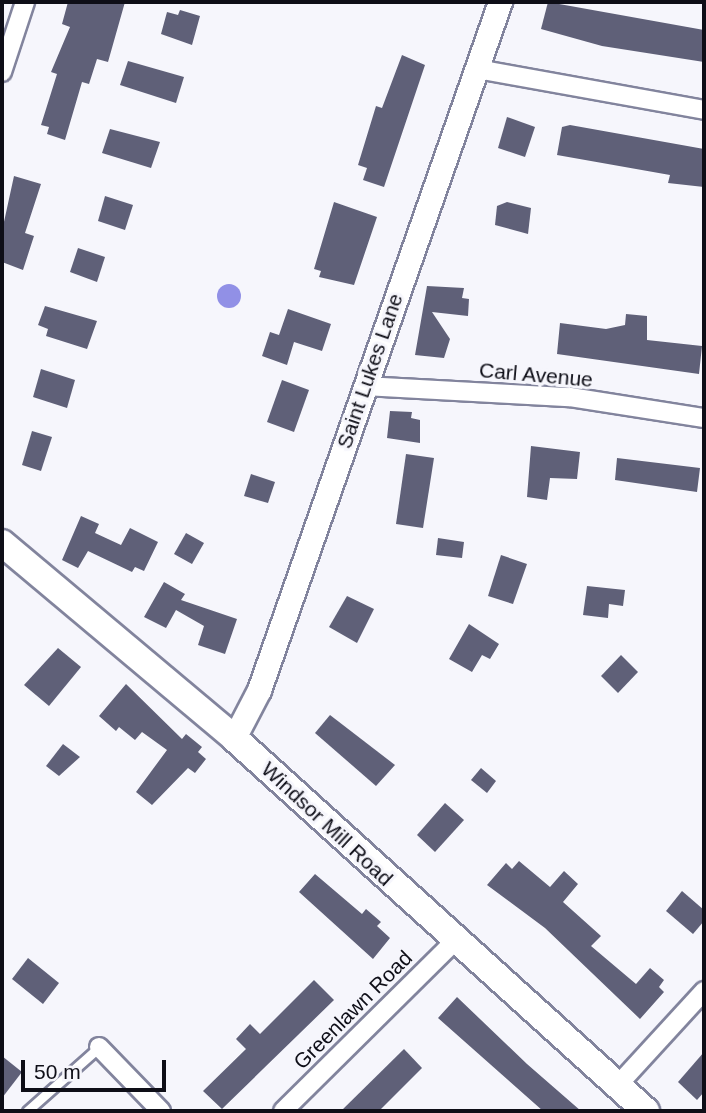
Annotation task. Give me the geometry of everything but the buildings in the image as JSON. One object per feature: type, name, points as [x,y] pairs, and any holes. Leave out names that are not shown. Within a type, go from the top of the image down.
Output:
[{"type":"main road","name":"Windsor Mill Road","points":[[2,543],[234,738],[454,942],[646,1111]]},
{"type":"street","points":[[2,72],[25,2]]},
{"type":"street","name":"Saint Lukes Lane","points":[[234,738],[259,690],[500,2]]},
{"type":"street","points":[[477,69],[704,110]]},
{"type":"street","name":"Carl Avenue","points":[[364,386],[570,397],[704,418]]},
{"type":"street","name":"Greenlawn Road","points":[[283,1111],[454,942]]},
{"type":"street","points":[[617,1086],[704,991]]},
{"type":"street","points":[[99,1047],[161,1111]]},
{"type":"lane","points":[[27,1111],[99,1047]]},
{"type":"shaded area","points":[[229,284],[240,291],[241,296],[234,307],[229,308],[218,301],[217,296],[224,285]]}]
